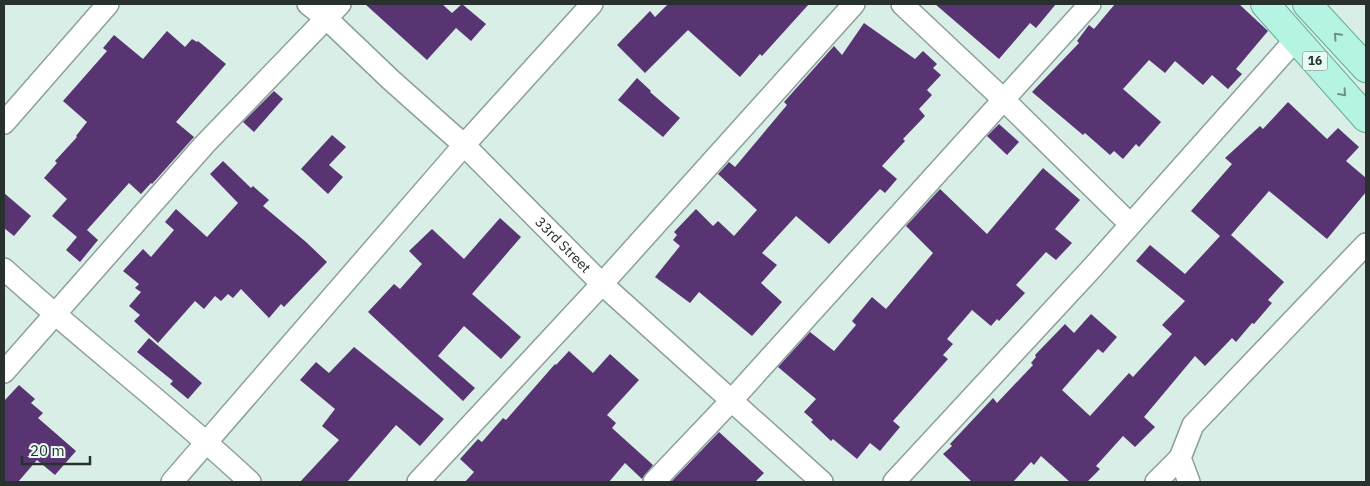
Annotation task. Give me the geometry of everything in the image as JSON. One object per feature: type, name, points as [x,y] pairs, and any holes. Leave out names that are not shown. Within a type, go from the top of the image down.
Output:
[{"type":"main road","name":"16","points":[[1264,4],[1366,118]]},
{"type":"main road","name":"16","points":[[1317,8],[1366,68]]},
{"type":"street","points":[[4,123],[108,4]]},
{"type":"street","name":"33rd Street","points":[[308,4],[333,11],[391,80],[464,145],[602,284],[822,482]]},
{"type":"street","points":[[172,482],[464,145],[592,4]]},
{"type":"street","points":[[418,482],[602,284],[854,4]]},
{"type":"street","points":[[902,4],[1004,100],[1130,224]]},
{"type":"street","points":[[654,482],[731,401],[1090,4]]},
{"type":"street","points":[[4,372],[53,314],[204,145],[333,11]]},
{"type":"street","points":[[894,482],[1296,39]]},
{"type":"street","points":[[1156,482],[1180,458],[1193,425],[1366,244]]},
{"type":"street","points":[[4,269],[53,314],[208,442],[250,482]]},
{"type":"street","points":[[1180,458],[1189,482]]},
{"type":"building","points":[[365,4],[442,4],[452,13],[462,4],[486,24],[471,41],[456,28],[427,60]]},
{"type":"building","points":[[668,4],[809,4],[762,56],[760,54],[740,77],[688,30],[645,73],[617,45],[650,11],[655,17]]},
{"type":"building","points":[[935,4],[1056,4],[1036,28],[1030,23],[999,59]]},
{"type":"building","points":[[1115,4],[1239,4],[1268,31],[1236,69],[1242,74],[1228,89],[1212,75],[1203,85],[1175,61],[1165,73],[1149,60],[1123,89],[1161,122],[1139,147],[1136,144],[1123,159],[1114,151],[1110,155],[1032,92],[1079,43],[1077,41],[1089,25],[1094,29]]},
{"type":"building","points":[[864,23],[915,59],[923,51],[937,64],[933,68],[941,75],[927,90],[932,95],[919,109],[925,116],[903,139],[905,141],[882,166],[897,179],[885,193],[880,189],[829,244],[796,216],[762,253],[777,265],[761,283],[782,302],[752,336],[699,292],[690,303],[655,277],[680,246],[673,240],[677,235],[674,232],[696,209],[713,226],[718,221],[734,236],[757,210],[718,174],[729,162],[735,167],[787,105],[784,102],[834,46],[842,55]]},
{"type":"building","points":[[167,31],[185,47],[192,39],[198,41],[226,64],[176,122],[194,137],[141,194],[129,183],[87,230],[98,240],[80,262],[66,250],[77,237],[52,216],[67,199],[44,178],[57,163],[55,161],[77,137],[87,122],[63,101],[107,51],[103,48],[114,35],[143,59]]},
{"type":"building","points":[[637,78],[680,118],[663,137],[618,100]]},
{"type":"building","points":[[274,91],[283,99],[254,132],[243,122]]},
{"type":"building","points":[[1288,102],[1327,139],[1338,128],[1359,147],[1346,161],[1366,178],[1366,192],[1327,239],[1269,191],[1231,235],[1284,282],[1268,300],[1272,303],[1236,342],[1232,338],[1205,366],[1195,356],[1144,417],[1155,427],[1135,447],[1123,436],[1096,466],[1100,469],[1087,482],[1070,482],[1041,456],[1034,465],[1031,462],[1013,482],[972,482],[943,454],[993,398],[997,403],[1033,365],[1031,363],[1036,357],[1035,355],[1065,324],[1074,333],[1091,314],[1117,337],[1103,353],[1098,349],[1062,390],[1090,416],[1129,373],[1133,377],[1172,334],[1162,325],[1185,301],[1136,261],[1150,245],[1185,274],[1220,236],[1191,211],[1232,164],[1225,158],[1260,126],[1263,129]]},
{"type":"building","points":[[999,124],[1019,142],[1007,155],[987,136]]},
{"type":"building","points":[[332,135],[346,147],[329,165],[343,177],[328,194],[301,169]]},
{"type":"building","points":[[223,161],[251,188],[253,186],[269,200],[263,206],[327,262],[284,307],[281,304],[269,318],[241,289],[233,298],[228,294],[221,301],[215,296],[204,309],[195,301],[158,343],[134,321],[140,315],[129,306],[141,292],[135,288],[139,284],[123,271],[143,249],[151,257],[174,230],[165,222],[176,209],[207,237],[238,203],[210,174]]},
{"type":"building","points":[[1043,168],[1080,200],[1055,229],[1072,243],[1056,260],[1046,252],[1016,285],[1025,293],[999,321],[997,319],[991,326],[972,310],[947,339],[953,344],[943,355],[948,359],[893,421],[900,427],[880,451],[870,443],[857,459],[833,439],[831,441],[811,422],[813,420],[804,412],[816,399],[778,367],[810,332],[834,351],[856,325],[852,321],[872,297],[886,309],[933,253],[906,226],[940,189],[987,234]]},
{"type":"building","points":[[4,193],[31,216],[14,236],[4,228]]},
{"type":"building","points":[[500,218],[521,237],[472,294],[521,337],[501,359],[464,326],[438,356],[475,388],[463,401],[368,312],[394,284],[400,289],[422,264],[409,251],[432,229],[464,259]]},
{"type":"building","points":[[149,338],[202,383],[188,399],[170,384],[173,381],[137,352]]},
{"type":"building","points":[[354,347],[444,419],[420,446],[396,425],[347,482],[300,482],[339,440],[322,426],[335,409],[300,380],[316,362],[329,373]]},
{"type":"building","points":[[569,351],[593,373],[610,354],[639,380],[607,415],[616,423],[612,428],[653,465],[642,479],[625,463],[609,482],[465,482],[474,472],[460,459],[478,439],[482,442],[503,418],[506,420],[555,364]]},
{"type":"building","points":[[19,385],[35,399],[31,403],[43,413],[38,418],[76,451],[55,475],[37,460],[18,482],[4,482],[4,401]]},
{"type":"building","points":[[719,432],[764,473],[755,482],[671,482]]}]
